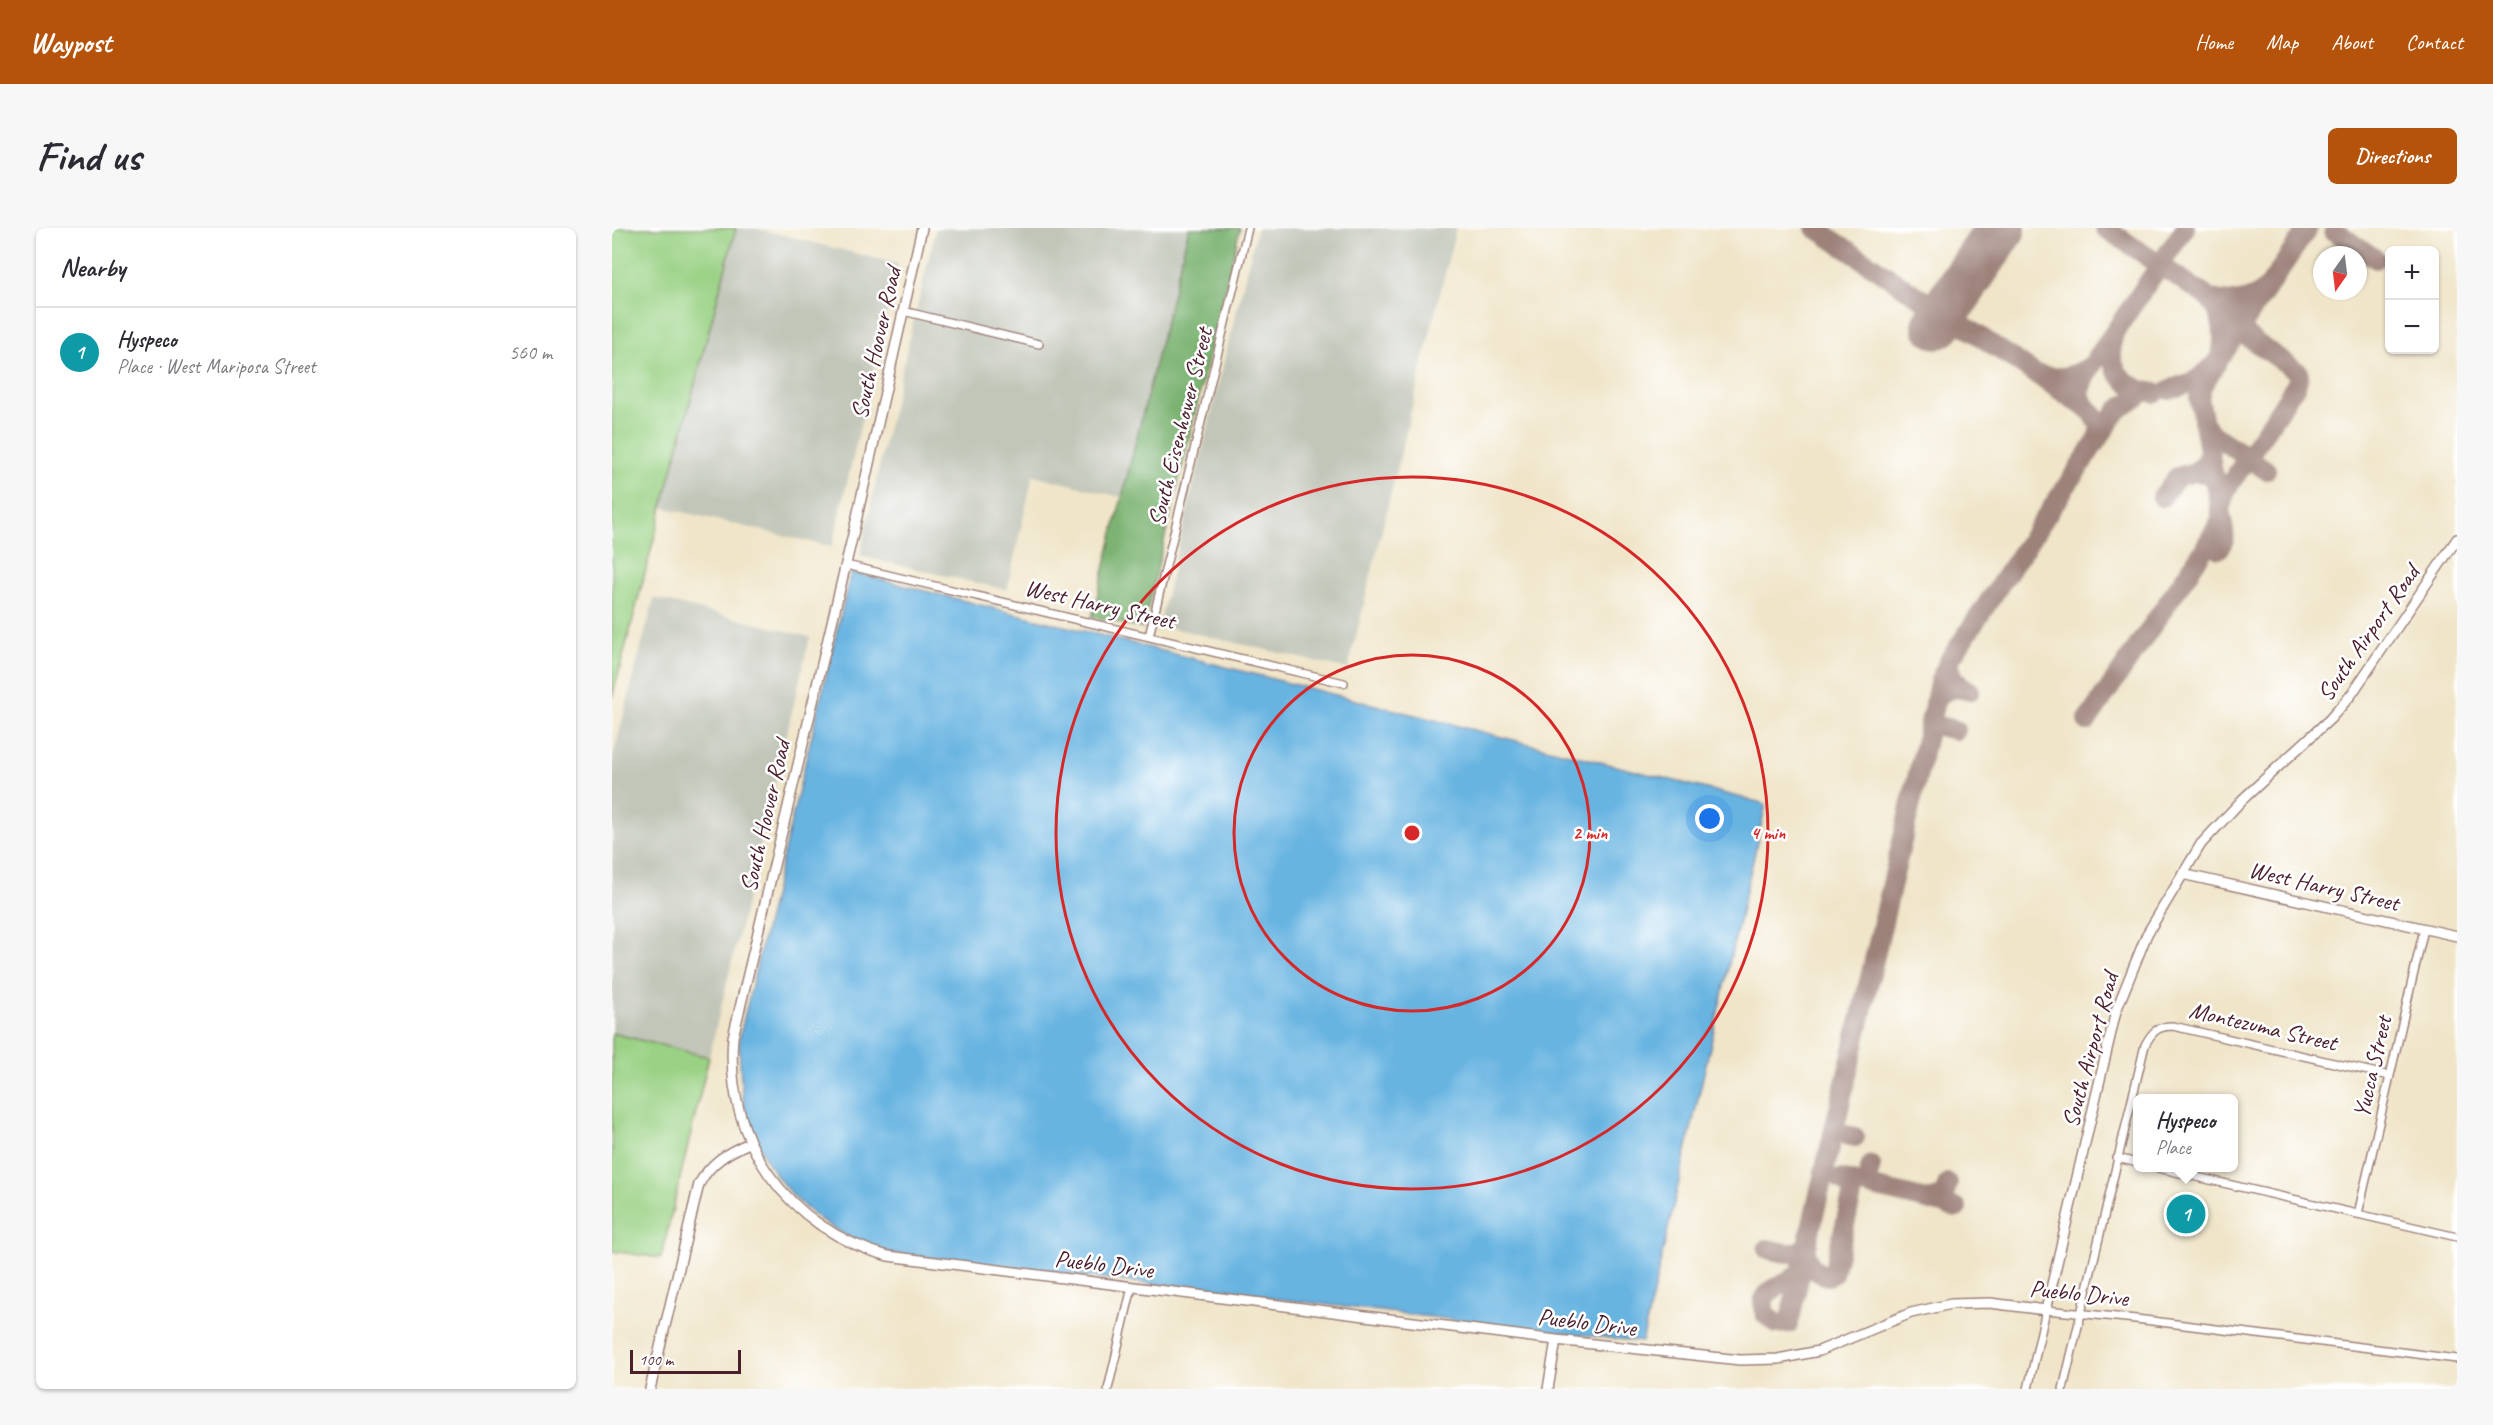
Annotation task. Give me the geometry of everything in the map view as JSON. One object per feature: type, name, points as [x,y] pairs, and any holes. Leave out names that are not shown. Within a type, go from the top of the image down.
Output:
[{"type":"street","name":"South Hoover Road","points":[[749,1143],[737,1100],[733,1037],[846,565],[922,228]]},
{"type":"street","name":"South Eisenhower Street","points":[[1149,636],[1248,228]]},
{"type":"street","points":[[903,311],[1039,344]]},
{"type":"street","name":"South Airport Road","points":[[2028,1389],[2116,1011],[2147,933],[2200,844],[2243,799],[2330,719],[2351,695],[2457,539]]},
{"type":"street","name":"West Harry Street","points":[[846,565],[1344,683]]},
{"type":"street","name":"West Harry Street","points":[[2182,874],[2457,936]]},
{"type":"street","name":"Yucca Street","points":[[2358,1214],[2424,929]]},
{"type":"street","name":"Montezuma Street","points":[[2117,1158],[2145,1045],[2152,1033],[2162,1026],[2185,1028],[2390,1076]]},
{"type":"street","points":[[650,1389],[699,1184],[711,1166],[724,1155],[749,1143]]},
{"type":"street","name":"Pueblo Drive","points":[[749,1143],[766,1171],[800,1210],[832,1234],[863,1249],[908,1260],[1556,1340],[1740,1360],[1778,1359],[1819,1351],[1911,1313],[1952,1304],[1990,1303],[2457,1359]]},
{"type":"street","points":[[2063,1389],[2117,1158],[2133,1162]]},
{"type":"street","points":[[2179,1172],[2457,1237]]},
{"type":"street","points":[[1108,1389],[1132,1287]]},
{"type":"street","points":[[1548,1389],[1556,1340]]},
{"type":"shaded area","points":[[736,228],[755,228],[898,264],[832,547],[661,507]]},
{"type":"shaded area","points":[[936,228],[1190,228],[1121,497],[1033,475],[1007,590],[860,556],[885,440]]},
{"type":"shaded area","points":[[1257,228],[1456,228],[1348,669],[1159,625]]},
{"type":"shaded area","points":[[654,598],[810,637],[709,1057],[612,1033],[612,760]]},
{"type":"green space","points":[[612,228],[736,228],[612,698]]},
{"type":"green space","points":[[1189,228],[1240,228],[1143,628],[1092,617]]},
{"type":"green space","points":[[612,1033],[709,1057],[661,1258],[612,1251]]},
{"type":"water","points":[[851,572],[1766,804],[1642,1342],[888,1253],[843,1234],[804,1206],[772,1170],[751,1125],[743,1098],[739,1039]]},
{"type":"taxiway","points":[[1815,228],[1922,299]]},
{"type":"taxiway","points":[[2105,228],[2209,298],[2241,325],[2248,337],[2298,372],[2296,385],[2226,490],[2220,509]]},
{"type":"taxiway","points":[[2092,365],[2185,228]]},
{"type":"taxiway","points":[[2216,364],[2308,228]]},
{"type":"taxiway","points":[[2334,231],[2376,259]]},
{"type":"taxiway","points":[[2221,355],[2222,325],[2214,304],[2209,298],[2238,301],[2252,298],[2265,290]]},
{"type":"taxiway","points":[[1966,327],[2092,412],[2100,426],[2098,439],[2118,410],[2139,396]]},
{"type":"taxiway","points":[[2114,333],[2112,356],[2119,374],[2134,386],[2155,393]]},
{"type":"taxiway","points":[[2169,390],[2195,381],[2216,364],[2202,386],[2199,397],[2224,531],[2224,541],[2219,549]]},
{"type":"taxiway","points":[[2039,375],[2067,376],[2092,365],[2080,392],[2087,408]]},
{"type":"taxiway","points":[[2203,421],[2211,433],[2266,470]]},
{"type":"taxiway","points":[[1801,1270],[1789,1323],[1776,1324],[1765,1314],[1763,1301],[1770,1291],[1792,1279],[1801,1270],[1940,680],[1950,659],[2098,439]]},
{"type":"taxiway","points":[[2209,454],[2203,466],[2194,472],[2206,473],[2215,480]]},
{"type":"taxiway","points":[[2162,497],[2177,477],[2194,472]]},
{"type":"taxiway","points":[[2087,721],[2203,551],[2219,523]]},
{"type":"taxiway","points":[[1934,703],[1945,691],[1959,689],[1970,691],[1951,674],[1950,659]]},
{"type":"taxiway","points":[[1942,727],[1956,730]]},
{"type":"taxiway","points":[[1846,1135],[1855,1137]]},
{"type":"taxiway","points":[[1869,1173],[1871,1165]]},
{"type":"taxiway","points":[[1840,1179],[1931,1201]]},
{"type":"taxiway","points":[[1806,1252],[1816,1271],[1828,1276],[1833,1274],[1853,1191],[1846,1182]]},
{"type":"taxiway","points":[[1948,1183],[1944,1195],[1931,1201],[1957,1208]]},
{"type":"taxiway","points":[[1767,1249],[1794,1253],[1808,1243]]},
{"type":"runway","points":[[1937,324],[2001,228]]},
{"type":"place","name":"Hyspeco","points":[[2186,1214]]}]
